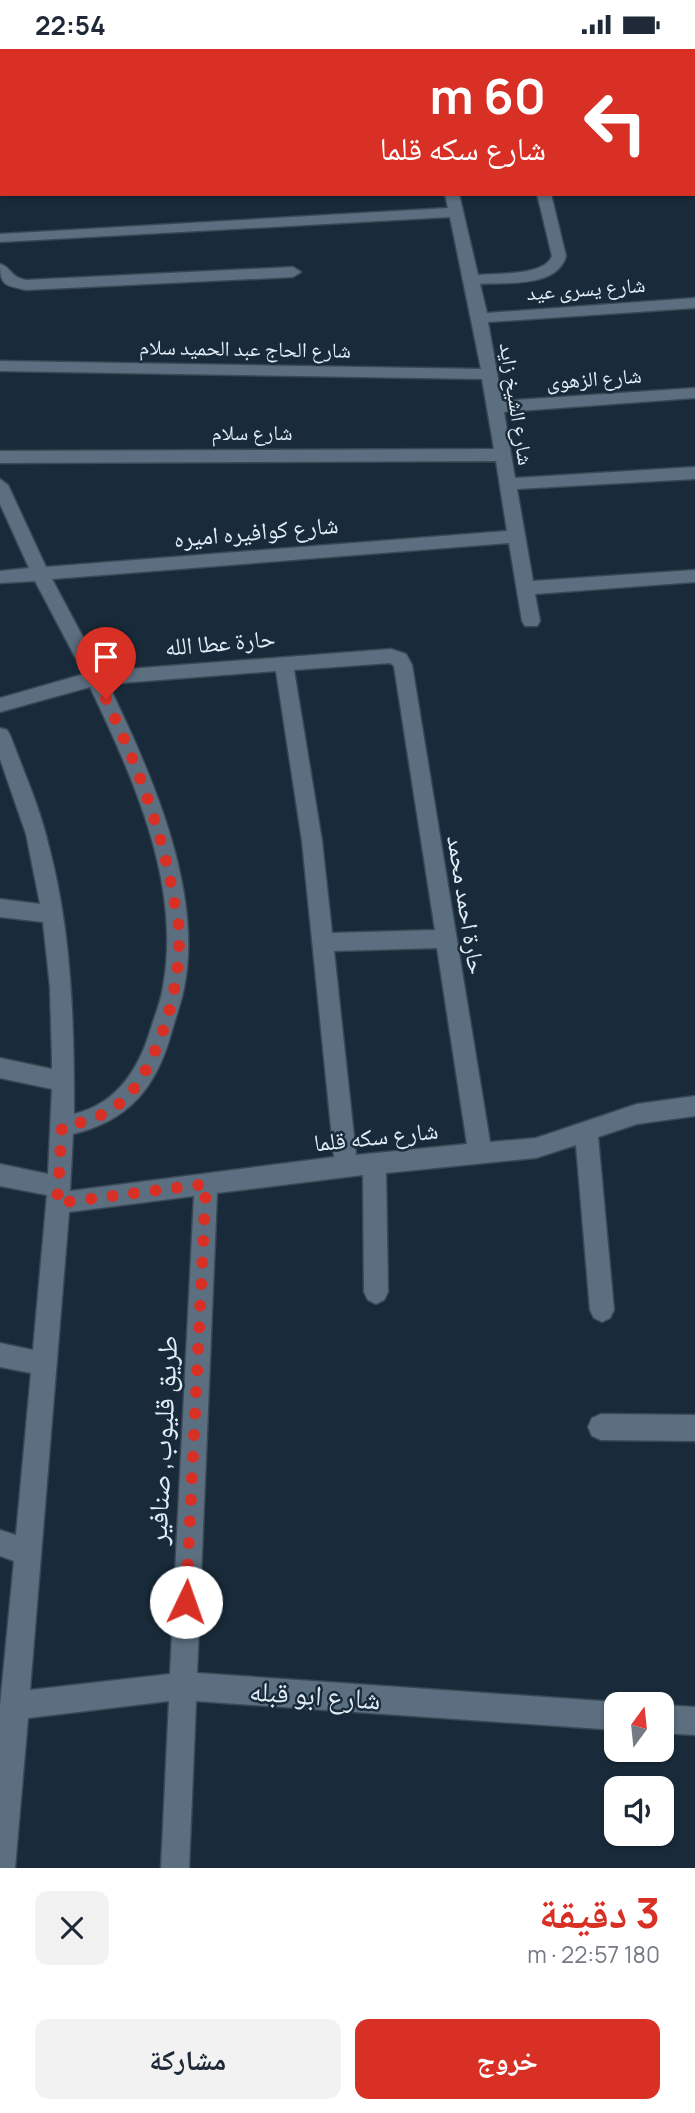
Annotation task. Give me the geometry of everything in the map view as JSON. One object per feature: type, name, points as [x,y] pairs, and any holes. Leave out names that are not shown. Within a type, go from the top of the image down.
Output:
[{"type":"street","name":"شارع الشيخ زايد","points":[[453,196],[480,318],[531,621]]},
{"type":"street","points":[[471,279],[541,274],[558,263],[559,256],[544,196]]},
{"type":"street","points":[[0,237],[456,212]]},
{"type":"street","points":[[0,269],[9,281],[26,285],[293,272]]},
{"type":"street","name":"شارع يسرى عيد","points":[[480,318],[695,303]]},
{"type":"street","name":"شارع الحاج عبد الحميد سلام","points":[[0,366],[490,374]]},
{"type":"street","name":"شارع الزهوى","points":[[495,407],[695,393]]},
{"type":"street","name":"شارع سلام","points":[[0,457],[503,456]]},
{"type":"street","points":[[508,484],[695,473]]},
{"type":"street","points":[[0,485],[40,574],[96,678],[135,762],[157,825],[179,931],[176,978],[166,1027],[145,1075],[131,1095],[111,1111],[87,1122],[62,1127]]},
{"type":"street","name":"شارع كوافيره اميره","points":[[0,577],[517,535]]},
{"type":"street","points":[[525,588],[695,576]]},
{"type":"street","name":"حارة عطا الله","points":[[0,705],[96,678],[391,656],[399,659],[403,665]]},
{"type":"street","points":[[284,663],[312,841],[346,1166]]},
{"type":"street","name":"حارة احمد محمد","points":[[403,665],[480,1153]]},
{"type":"street","points":[[0,735],[22,790],[36,838],[51,914],[60,995],[62,1080],[62,1127],[44,1364],[14,1706],[4,1782],[1,1868]]},
{"type":"street","points":[[0,908],[51,914]]},
{"type":"street","points":[[323,942],[445,939]]},
{"type":"street","points":[[0,1068],[62,1080]]},
{"type":"street","name":"شارع سكه قلما","points":[[0,1175],[57,1195],[206,1184],[346,1166],[536,1148],[637,1114],[695,1107]]},
{"type":"street","points":[[586,1131],[602,1310]]},
{"type":"street","points":[[374,1163],[376,1292]]},
{"type":"street","name":"طريق قليوب, صنافير","points":[[175,1868],[181,1686],[206,1184]]},
{"type":"street","points":[[0,1355],[44,1364]]},
{"type":"street","points":[[601,1427],[695,1428]]},
{"type":"street","points":[[0,1543],[27,1552]]},
{"type":"street","name":"شارع ابو قبله","points":[[14,1706],[181,1686],[604,1715]]},
{"type":"street","points":[[674,1720],[695,1721]]},
{"type":"route","points":[[106,699],[135,762],[157,825],[179,931],[176,978],[166,1027],[145,1075],[131,1095],[111,1111],[87,1122],[62,1127],[57,1203],[206,1184],[186,1602]]}]
